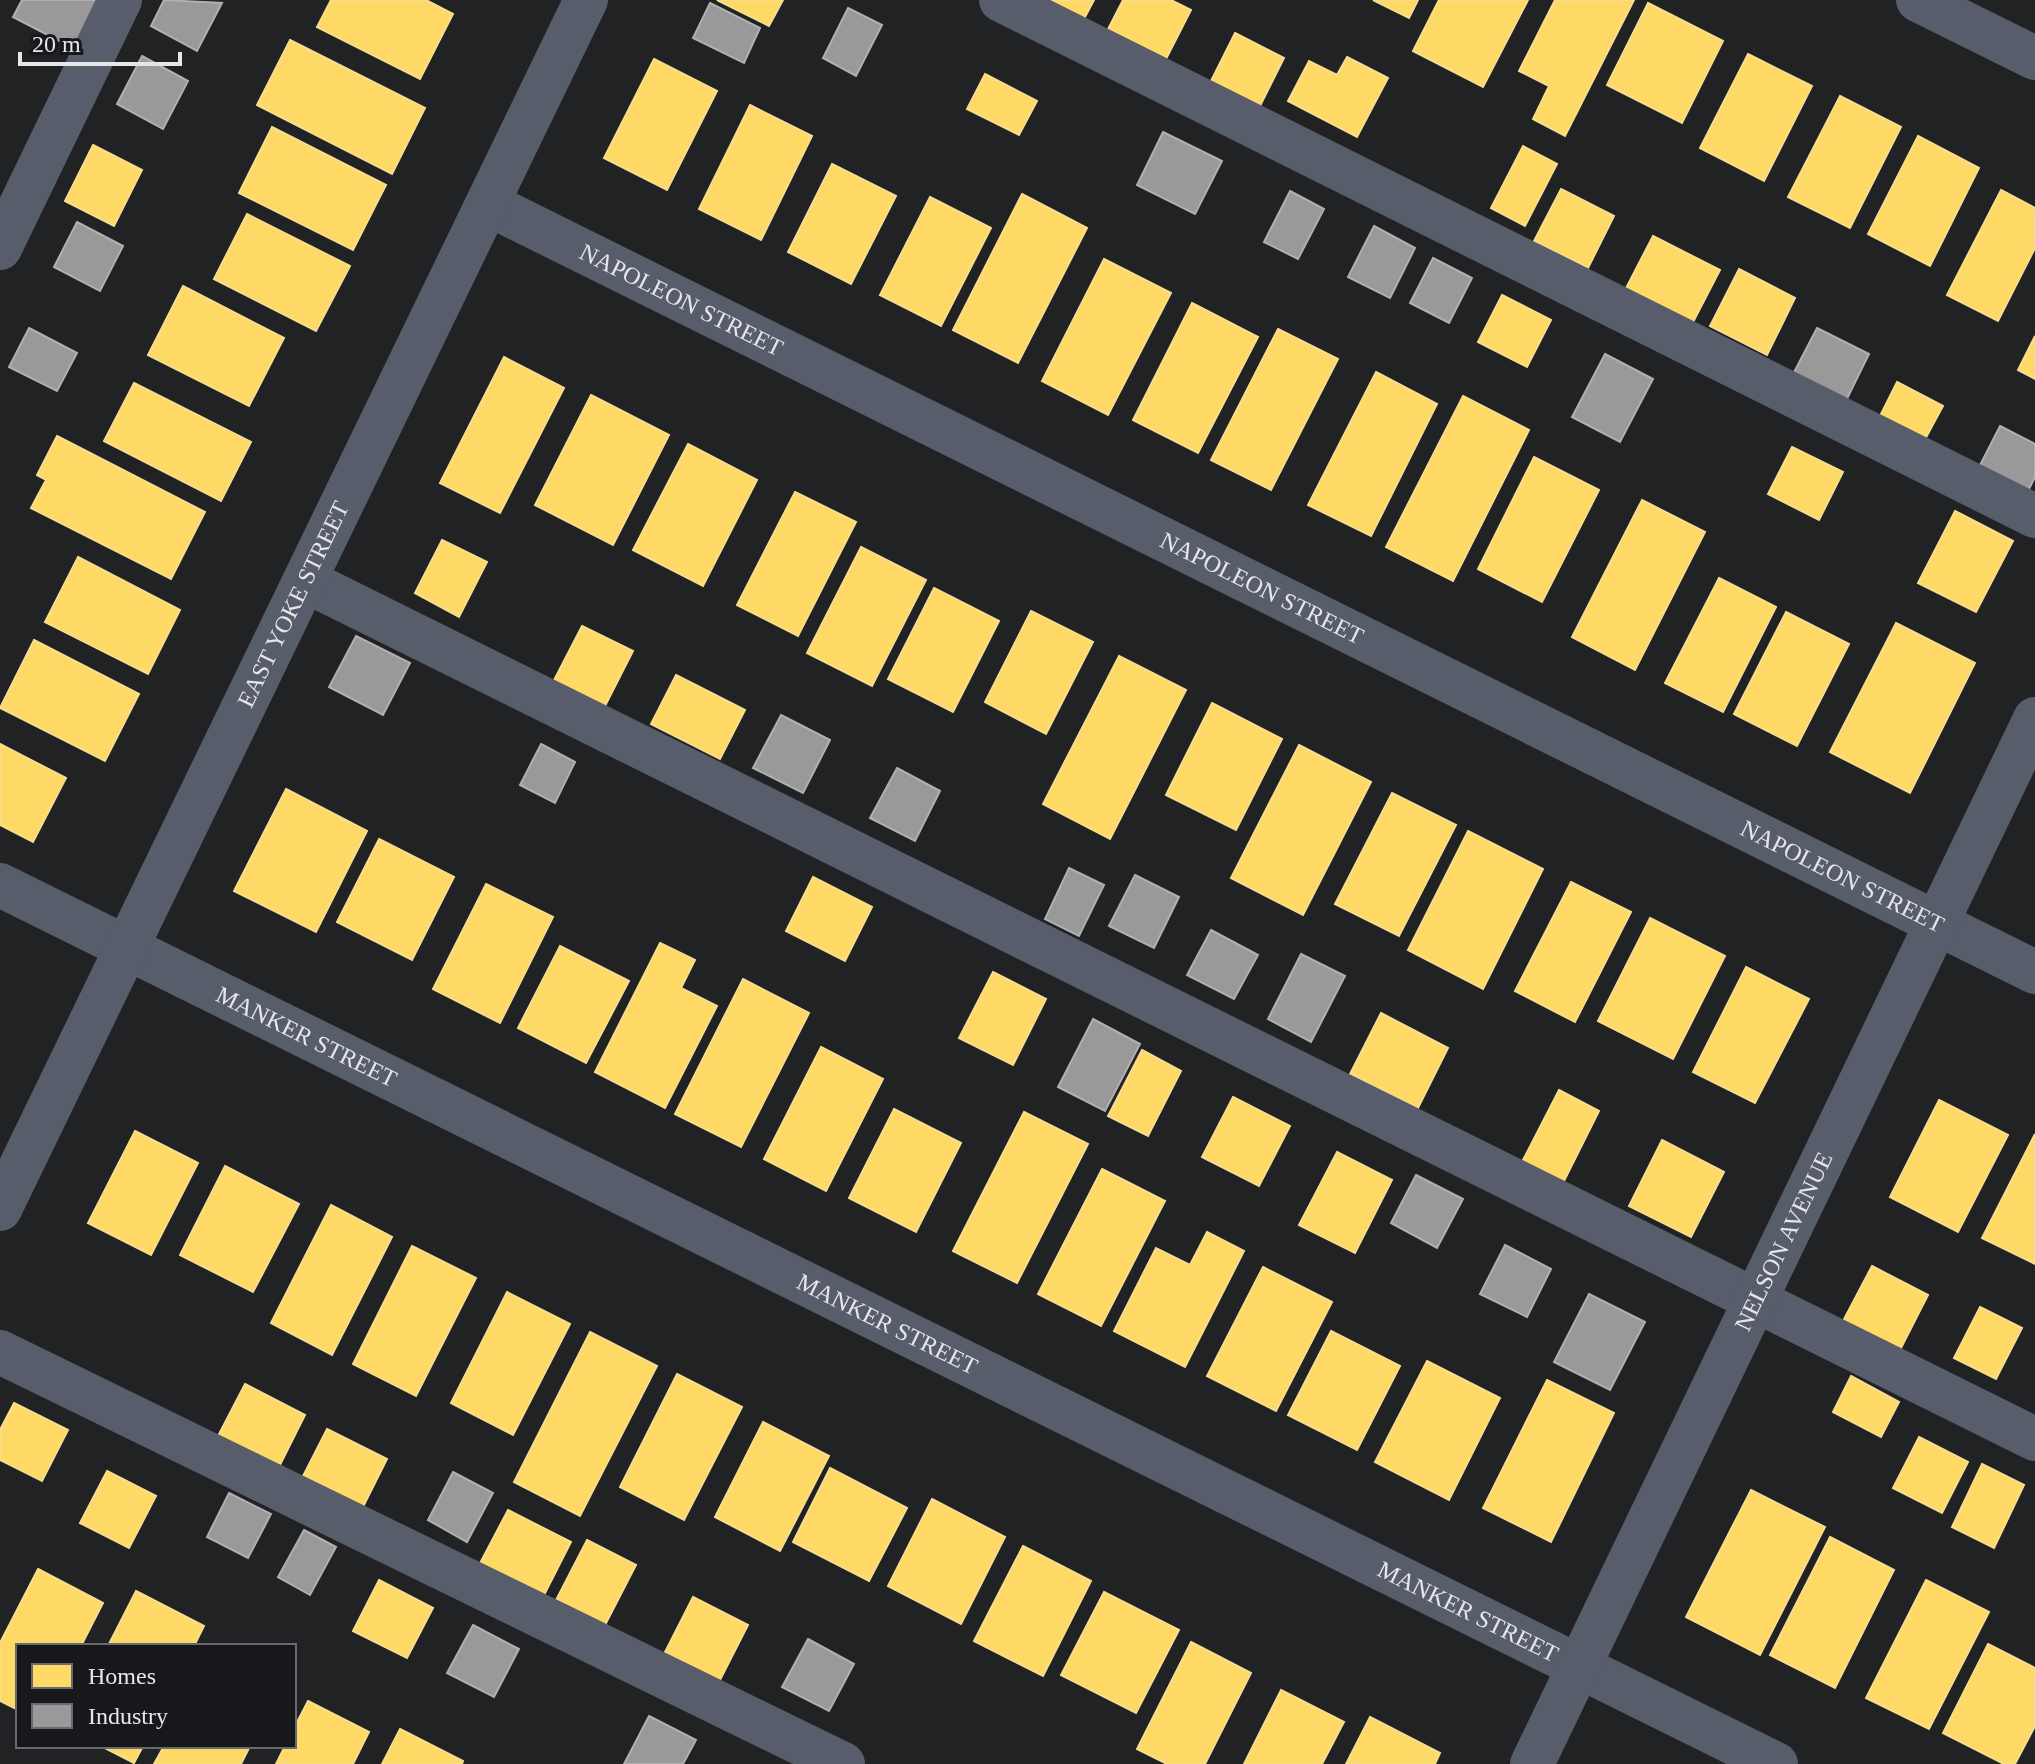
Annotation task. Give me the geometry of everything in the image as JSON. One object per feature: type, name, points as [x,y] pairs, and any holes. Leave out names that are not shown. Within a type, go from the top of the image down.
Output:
[{"type":"street","points":[[0,248],[120,0]]},
{"type":"street","name":"EAST YOKE STREET","points":[[0,1209],[586,0]]},
{"type":"street","points":[[1001,0],[2035,516]]},
{"type":"street","points":[[1918,0],[2035,58]]},
{"type":"street","name":"NAPOLEON STREET","points":[[488,204],[2035,972]]},
{"type":"street","points":[[306,581],[2035,1439]]},
{"type":"street","name":"NELSON AVENUE","points":[[1532,1764],[2035,719]]},
{"type":"street","name":"MANKER STREET","points":[[0,885],[1776,1764]]},
{"type":"street","points":[[0,1352],[843,1764]]},
{"type":"building: Homes","points":[[331,0],[426,0],[453,14],[420,79],[317,27]]},
{"type":"building: Homes","points":[[717,0],[783,0],[769,26]]},
{"type":"building: Homes","points":[[1046,0],[1094,0],[1084,19]]},
{"type":"building: Homes","points":[[1123,0],[1171,0],[1191,10],[1163,65],[1105,35]]},
{"type":"building: Homes","points":[[1373,0],[1418,0],[1409,18]]},
{"type":"building: Homes","points":[[1439,0],[1528,0],[1483,87],[1413,51]]},
{"type":"building: Homes","points":[[1555,0],[1634,0],[1565,136],[1533,119],[1549,86],[1519,71]]},
{"type":"building: Homes","points":[[1648,3],[1723,41],[1682,123],[1607,85]]},
{"type":"building: Homes","points":[[1235,33],[1284,58],[1258,110],[1209,85]]},
{"type":"building: Homes","points":[[290,40],[425,108],[392,174],[257,105]]},
{"type":"building: Homes","points":[[1748,54],[1812,86],[1764,181],[1700,148]]},
{"type":"building: Homes","points":[[1347,57],[1388,78],[1357,137],[1288,101],[1309,61],[1337,75]]},
{"type":"building: Homes","points":[[654,59],[717,91],[667,190],[604,158]]},
{"type":"building: Homes","points":[[985,74],[1037,101],[1019,135],[967,109]]},
{"type":"building: Homes","points":[[1840,96],[1901,127],[1850,228],[1788,197]]},
{"type":"building: Homes","points":[[750,105],[812,136],[761,240],[699,209]]},
{"type":"building: Homes","points":[[272,127],[386,185],[353,250],[239,193]]},
{"type":"building: Homes","points":[[1918,136],[1979,168],[1930,266],[1868,234]]},
{"type":"building: Homes","points":[[93,145],[142,170],[114,226],[65,201]]},
{"type":"building: Homes","points":[[1523,146],[1557,164],[1525,226],[1491,208]]},
{"type":"building: Homes","points":[[832,164],[896,196],[851,284],[788,252]]},
{"type":"building: Homes","points":[[1561,189],[1614,216],[1588,268],[1534,241]]},
{"type":"building: Homes","points":[[2001,190],[2035,208],[2035,248],[1998,321],[1947,295]]},
{"type":"building: Homes","points":[[1022,194],[1087,228],[1018,363],[953,330]]},
{"type":"building: Homes","points":[[930,197],[991,228],[941,326],[880,295]]},
{"type":"building: Homes","points":[[247,214],[350,266],[316,331],[214,279]]},
{"type":"building: Homes","points":[[1653,236],[1720,270],[1690,328],[1623,294]]},
{"type":"building: Homes","points":[[1104,259],[1171,293],[1108,415],[1042,381]]},
{"type":"building: Homes","points":[[1739,269],[1795,298],[1767,355],[1710,326]]},
{"type":"building: Homes","points":[[183,286],[284,338],[249,406],[148,355]]},
{"type":"building: Homes","points":[[1502,295],[1551,320],[1527,367],[1478,342]]},
{"type":"building: Homes","points":[[1192,303],[1258,337],[1198,453],[1133,420]]},
{"type":"building: Homes","points":[[1278,329],[1338,359],[1271,490],[1211,460]]},
{"type":"building: Homes","points":[[2035,336],[2035,379],[2018,370]]},
{"type":"building: Homes","points":[[504,357],[564,388],[500,513],[440,483]]},
{"type":"building: Homes","points":[[1376,372],[1437,404],[1371,536],[1308,505]]},
{"type":"building: Homes","points":[[1897,382],[1943,406],[1922,445],[1877,422]]},
{"type":"building: Homes","points":[[134,383],[251,442],[221,501],[104,441]]},
{"type":"building: Homes","points":[[591,395],[669,435],[613,545],[535,505]]},
{"type":"building: Homes","points":[[1463,396],[1529,430],[1453,581],[1386,547]]},
{"type":"building: Homes","points":[[57,436],[205,512],[171,579],[31,508],[46,480],[37,475]]},
{"type":"building: Homes","points":[[688,444],[757,480],[703,586],[633,550]]},
{"type":"building: Homes","points":[[1792,447],[1843,472],[1819,520],[1768,494]]},
{"type":"building: Homes","points":[[1534,457],[1599,490],[1542,602],[1478,569]]},
{"type":"building: Homes","points":[[795,492],[856,522],[798,636],[737,605]]},
{"type":"building: Homes","points":[[1642,500],[1705,532],[1635,670],[1572,637]]},
{"type":"building: Homes","points":[[1955,511],[2013,541],[1976,612],[1918,583]]},
{"type":"building: Homes","points":[[442,540],[487,562],[459,617],[415,593]]},
{"type":"building: Homes","points":[[861,547],[926,580],[872,686],[807,653]]},
{"type":"building: Homes","points":[[78,557],[180,610],[148,674],[45,622]]},
{"type":"building: Homes","points":[[1719,578],[1776,607],[1723,712],[1665,683]]},
{"type":"building: Homes","points":[[934,588],[999,621],[953,712],[888,679]]},
{"type":"building: Homes","points":[[1031,611],[1093,642],[1046,734],[985,702]]},
{"type":"building: Homes","points":[[1786,612],[1849,644],[1797,746],[1734,714]]},
{"type":"building: Homes","points":[[1896,623],[1975,663],[1910,793],[1830,752]]},
{"type":"building: Homes","points":[[582,626],[633,651],[602,712],[551,686]]},
{"type":"building: Homes","points":[[34,640],[139,694],[105,761],[0,708]]},
{"type":"building: Homes","points":[[1119,656],[1186,690],[1110,839],[1043,804]]},
{"type":"building: Homes","points":[[676,675],[745,710],[720,759],[651,724]]},
{"type":"building: Homes","points":[[1212,703],[1282,739],[1236,830],[1166,795]]},
{"type":"building: Homes","points":[[0,744],[66,778],[33,842],[0,825]]},
{"type":"building: Homes","points":[[1299,745],[1371,782],[1303,915],[1231,878]]},
{"type":"building: Homes","points":[[286,789],[367,831],[316,932],[234,891]]},
{"type":"building: Homes","points":[[1392,793],[1456,825],[1399,936],[1335,904]]},
{"type":"building: Homes","points":[[1468,831],[1543,869],[1483,989],[1408,950]]},
{"type":"building: Homes","points":[[379,839],[454,877],[412,960],[337,922]]},
{"type":"building: Homes","points":[[813,877],[872,907],[845,961],[786,931]]},
{"type":"building: Homes","points":[[1571,882],[1631,912],[1575,1022],[1515,991]]},
{"type":"building: Homes","points":[[486,884],[553,917],[500,1023],[433,989]]},
{"type":"building: Homes","points":[[1650,918],[1725,956],[1673,1059],[1598,1021]]},
{"type":"building: Homes","points":[[660,943],[695,960],[681,988],[717,1006],[665,1108],[595,1072]]},
{"type":"building: Homes","points":[[560,946],[629,981],[586,1063],[518,1028]]},
{"type":"building: Homes","points":[[1746,967],[1809,999],[1755,1103],[1693,1072]]},
{"type":"building: Homes","points":[[993,972],[1046,999],[1013,1065],[959,1038]]},
{"type":"building: Homes","points":[[743,979],[809,1013],[741,1147],[675,1114]]},
{"type":"building: Homes","points":[[1381,1013],[1448,1048],[1418,1108],[1350,1074]]},
{"type":"building: Homes","points":[[821,1047],[883,1079],[826,1191],[764,1159]]},
{"type":"building: Homes","points":[[1142,1050],[1181,1071],[1148,1136],[1108,1116]]},
{"type":"building: Homes","points":[[1559,1090],[1599,1111],[1563,1183],[1522,1162]]},
{"type":"building: Homes","points":[[1233,1097],[1290,1126],[1259,1186],[1202,1157]]},
{"type":"building: Homes","points":[[1939,1100],[2008,1135],[1958,1232],[1890,1197]]},
{"type":"building: Homes","points":[[894,1109],[961,1143],[916,1232],[849,1198]]},
{"type":"building: Homes","points":[[1024,1112],[1088,1144],[1017,1283],[953,1251]]},
{"type":"building: Homes","points":[[135,1131],[198,1163],[151,1255],[88,1223]]},
{"type":"building: Homes","points":[[2035,1134],[2035,1264],[1982,1238]]},
{"type":"building: Homes","points":[[1662,1140],[1724,1172],[1691,1237],[1629,1206]]},
{"type":"building: Homes","points":[[1337,1152],[1392,1180],[1355,1253],[1299,1225]]},
{"type":"building: Homes","points":[[225,1166],[299,1204],[253,1292],[180,1255]]},
{"type":"building: Homes","points":[[1102,1169],[1165,1201],[1101,1326],[1038,1294]]},
{"type":"building: Homes","points":[[331,1205],[392,1237],[332,1355],[271,1323]]},
{"type":"building: Homes","points":[[1207,1232],[1244,1251],[1185,1367],[1114,1331],[1156,1248],[1190,1265]]},
{"type":"building: Homes","points":[[412,1246],[476,1278],[416,1396],[353,1364]]},
{"type":"building: Homes","points":[[1872,1266],[1928,1295],[1899,1352],[1842,1323]]},
{"type":"building: Homes","points":[[1263,1267],[1332,1302],[1276,1411],[1207,1376]]},
{"type":"building: Homes","points":[[507,1292],[570,1324],[513,1435],[451,1403]]},
{"type":"building: Homes","points":[[1980,1307],[2022,1328],[1996,1379],[1954,1358]]},
{"type":"building: Homes","points":[[1331,1331],[1400,1366],[1357,1450],[1288,1415]]},
{"type":"building: Homes","points":[[590,1332],[657,1366],[580,1516],[514,1482]]},
{"type":"building: Homes","points":[[1427,1361],[1500,1398],[1449,1500],[1375,1462]]},
{"type":"building: Homes","points":[[677,1374],[742,1407],[684,1520],[620,1487]]},
{"type":"building: Homes","points":[[1851,1376],[1899,1402],[1881,1437],[1833,1412]]},
{"type":"building: Homes","points":[[1547,1380],[1614,1413],[1551,1542],[1483,1508]]},
{"type":"building: Homes","points":[[245,1384],[305,1415],[279,1467],[218,1436]]},
{"type":"building: Homes","points":[[14,1403],[68,1430],[42,1481],[0,1460],[0,1430]]},
{"type":"building: Homes","points":[[763,1422],[829,1456],[780,1551],[715,1517]]},
{"type":"building: Homes","points":[[327,1429],[387,1459],[360,1513],[300,1482]]},
{"type":"building: Homes","points":[[1919,1437],[1968,1462],[1942,1513],[1893,1488]]},
{"type":"building: Homes","points":[[1982,1464],[2024,1485],[1994,1548],[1952,1527]]},
{"type":"building: Homes","points":[[830,1468],[907,1508],[869,1581],[793,1542]]},
{"type":"building: Homes","points":[[107,1471],[156,1496],[129,1548],[80,1523]]},
{"type":"building: Homes","points":[[1751,1490],[1825,1527],[1760,1655],[1686,1617]]},
{"type":"building: Homes","points":[[932,1499],[1005,1537],[961,1624],[888,1586]]},
{"type":"building: Homes","points":[[508,1510],[571,1542],[541,1601],[477,1569]]},
{"type":"building: Homes","points":[[1830,1537],[1894,1570],[1835,1688],[1770,1655]]},
{"type":"building: Homes","points":[[587,1540],[636,1565],[603,1629],[554,1604]]},
{"type":"building: Homes","points":[[1023,1546],[1091,1581],[1043,1676],[974,1641]]},
{"type":"building: Homes","points":[[38,1569],[103,1603],[82,1644],[16,1644],[16,1709],[0,1701],[0,1643]]},
{"type":"building: Homes","points":[[379,1580],[433,1608],[407,1658],[353,1631]]},
{"type":"building: Homes","points":[[1926,1580],[1989,1612],[1929,1729],[1866,1698]]},
{"type":"building: Homes","points":[[136,1591],[204,1626],[195,1644],[109,1644]]},
{"type":"building: Homes","points":[[1104,1592],[1179,1630],[1136,1713],[1061,1675]]},
{"type":"building: Homes","points":[[693,1597],[748,1625],[719,1682],[664,1654]]},
{"type":"building: Homes","points":[[1191,1642],[1251,1673],[1205,1764],[1167,1764],[1137,1749]]},
{"type":"building: Homes","points":[[1988,1644],[2035,1668],[2035,1726],[2015,1764],[2004,1764],[1943,1733]]},
{"type":"building: Homes","points":[[1281,1690],[1344,1722],[1322,1764],[1244,1764]]},
{"type":"building: Homes","points":[[308,1701],[369,1732],[353,1764],[276,1764],[284,1748],[296,1748],[296,1724]]},
{"type":"building: Homes","points":[[1370,1717],[1440,1753],[1435,1764],[1346,1764]]},
{"type":"building: Homes","points":[[400,1729],[463,1761],[462,1764],[382,1764]]},
{"type":"building: Homes","points":[[105,1748],[142,1748],[134,1763]]},
{"type":"building: Homes","points":[[163,1748],[249,1748],[241,1764],[154,1764]]},
{"type":"building: Industry","points":[[22,0],[98,0],[77,50],[13,17]]},
{"type":"building: Industry","points":[[164,0],[222,3],[197,51],[151,26]]},
{"type":"building: Industry","points":[[710,3],[760,28],[744,63],[693,38]]},
{"type":"building: Industry","points":[[848,8],[882,25],[856,76],[823,58]]},
{"type":"building: Industry","points":[[142,56],[188,81],[163,129],[117,104]]},
{"type":"building: Industry","points":[[1163,132],[1222,161],[1195,214],[1137,185]]},
{"type":"building: Industry","points":[[1290,191],[1324,209],[1298,259],[1264,242]]},
{"type":"building: Industry","points":[[77,222],[123,246],[100,291],[54,267]]},
{"type":"building: Industry","points":[[1374,226],[1415,248],[1390,298],[1348,277]]},
{"type":"building: Industry","points":[[1433,258],[1472,278],[1449,323],[1410,303]]},
{"type":"building: Industry","points":[[29,328],[77,353],[57,391],[9,367]]},
{"type":"building: Industry","points":[[1817,328],[1869,354],[1844,405],[1791,378]]},
{"type":"building: Industry","points":[[1605,354],[1653,379],[1620,442],[1572,417]]},
{"type":"building: Industry","points":[[2000,426],[2035,444],[2035,477],[2026,495],[1977,471]]},
{"type":"building: Industry","points":[[356,636],[410,663],[383,715],[329,687]]},
{"type":"building: Industry","points":[[781,715],[830,740],[803,793],[753,768]]},
{"type":"building: Industry","points":[[541,744],[575,762],[555,803],[520,785]]},
{"type":"building: Industry","points":[[897,768],[940,791],[915,841],[870,818]]},
{"type":"building: Industry","points":[[1069,868],[1104,885],[1079,936],[1045,919]]},
{"type":"building: Industry","points":[[1135,875],[1179,897],[1154,948],[1109,926]]},
{"type":"building: Industry","points":[[1211,930],[1258,955],[1234,999],[1187,975]]},
{"type":"building: Industry","points":[[1301,954],[1345,976],[1311,1042],[1268,1019]]},
{"type":"building: Industry","points":[[1093,1019],[1140,1044],[1105,1111],[1058,1087]]},
{"type":"building: Industry","points":[[1416,1175],[1463,1199],[1437,1248],[1391,1223]]},
{"type":"building: Industry","points":[[1505,1245],[1551,1269],[1527,1317],[1480,1294]]},
{"type":"building: Industry","points":[[1589,1294],[1645,1322],[1610,1390],[1554,1362]]},
{"type":"building: Industry","points":[[453,1472],[493,1493],[467,1542],[428,1520]]},
{"type":"building: Industry","points":[[229,1493],[271,1514],[248,1558],[207,1537]]},
{"type":"building: Industry","points":[[304,1530],[336,1547],[310,1595],[278,1577]]},
{"type":"building: Industry","points":[[473,1625],[519,1649],[494,1697],[447,1673]]},
{"type":"building: Industry","points":[[808,1639],[854,1664],[829,1711],[782,1687]]},
{"type":"building: Industry","points":[[649,1716],[696,1740],[683,1764],[624,1764]]}]
